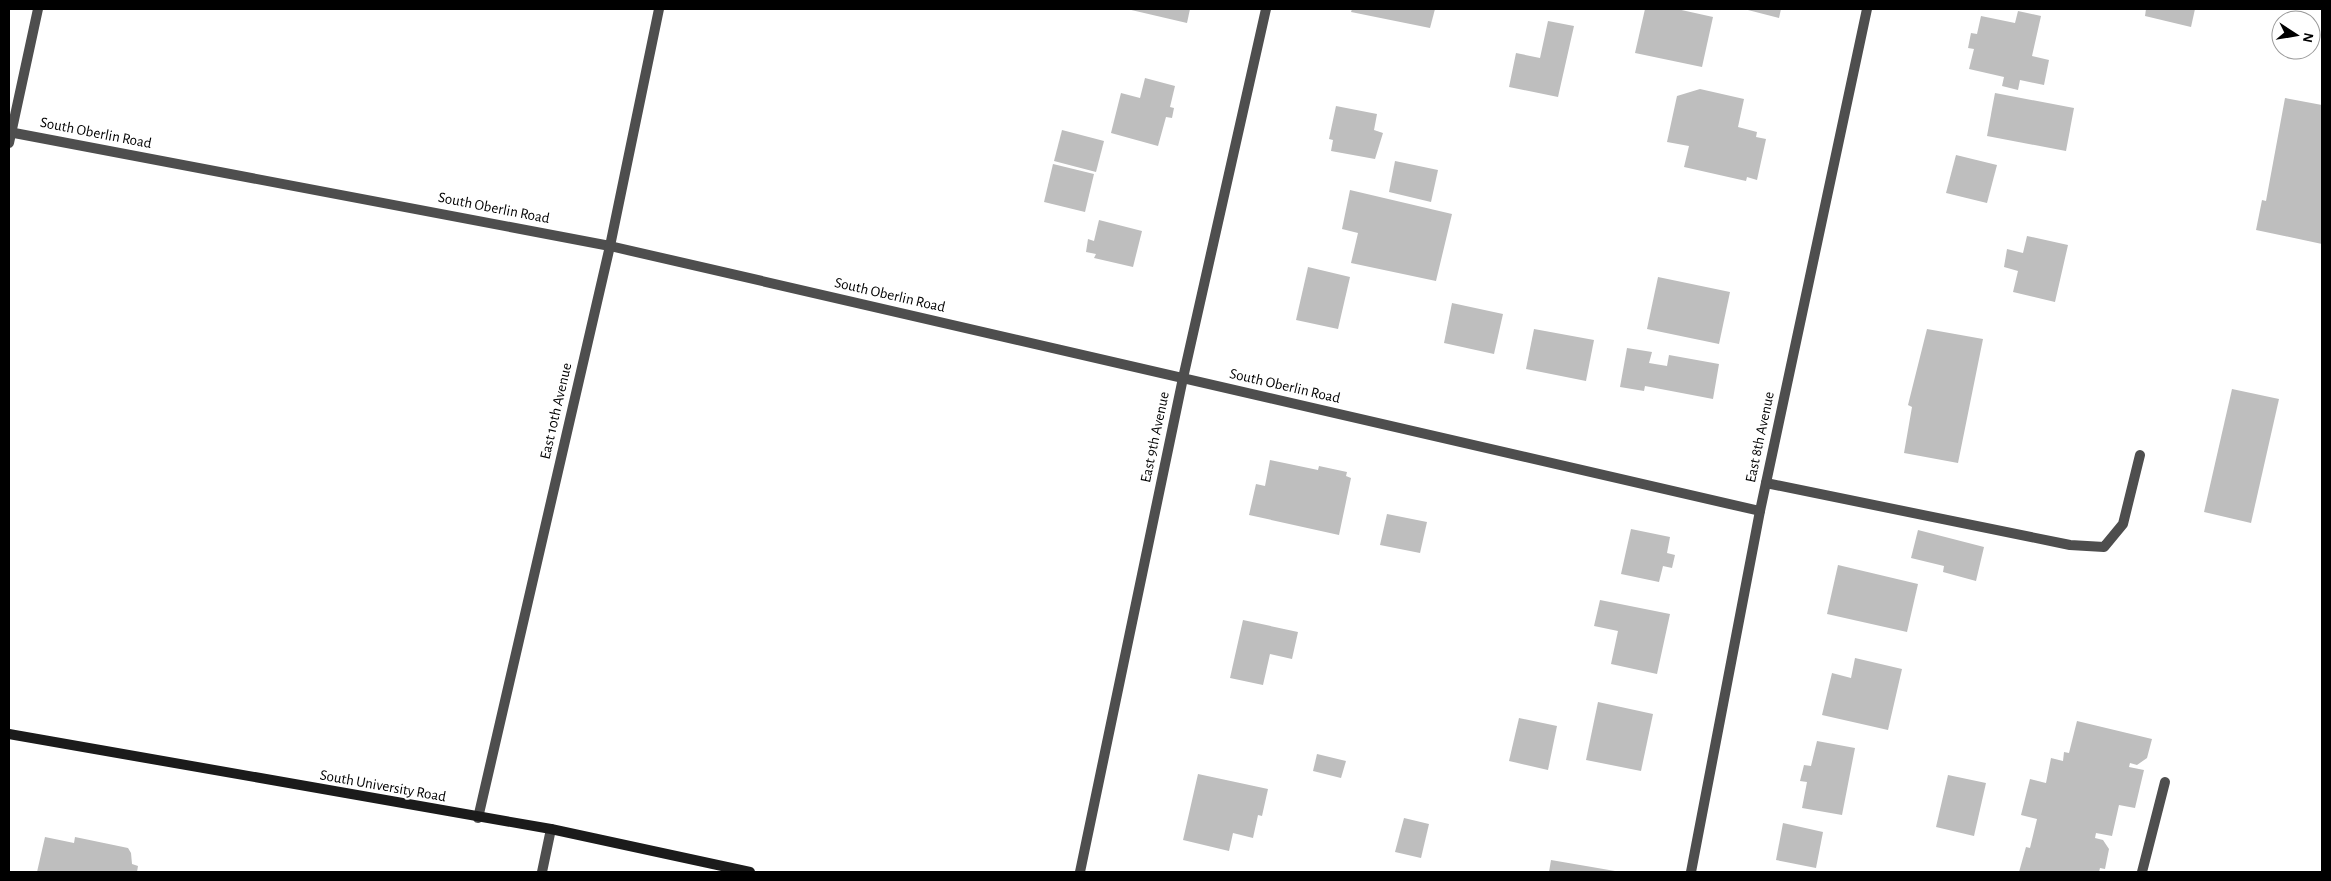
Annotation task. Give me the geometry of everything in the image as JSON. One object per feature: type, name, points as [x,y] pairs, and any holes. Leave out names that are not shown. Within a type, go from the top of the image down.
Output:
[{"type":"main road","name":"South University Road","points":[[9,734],[478,818],[551,829],[750,872]]},
{"type":"street","points":[[10,136],[38,9]]},
{"type":"street","name":"East 10th Avenue","points":[[478,818],[610,246],[659,9]]},
{"type":"street","name":"East 9th Avenue","points":[[1080,872],[1183,378],[1266,9]]},
{"type":"street","name":"East 8th Avenue","points":[[1691,872],[1760,511],[1866,9]]},
{"type":"street","name":"South Oberlin Road","points":[[10,136],[610,246],[1760,511]]},
{"type":"street","points":[[1766,482],[2070,545],[2104,547],[2123,524],[2140,455]]},
{"type":"street","points":[[2142,872],[2165,782]]},
{"type":"street","points":[[542,872],[551,829]]},
{"type":"building","points":[[1127,9],[1190,9],[1187,23]]},
{"type":"building","points":[[1352,9],[1435,9],[1430,28],[1351,12]]},
{"type":"building","points":[[1645,9],[1677,9],[1713,17],[1702,67],[1635,53]]},
{"type":"building","points":[[1744,9],[1781,9],[1779,18]]},
{"type":"building","points":[[2146,9],[2195,9],[2191,27],[2145,16]]},
{"type":"building","points":[[2018,11],[2041,16],[2032,56],[2049,60],[2044,85],[2020,80],[2018,90],[2002,86],[2004,77],[1969,69],[1974,49],[1968,48],[1971,33],[1977,34],[1981,16],[2015,23]]},
{"type":"building","points":[[1548,21],[1574,26],[1558,97],[1509,87],[1516,53],[1540,58]]},
{"type":"building","points":[[1145,78],[1175,86],[1170,107],[1174,108],[1172,118],[1166,117],[1158,146],[1111,133],[1121,93],[1140,98]]},
{"type":"building","points":[[1700,89],[1744,99],[1738,127],[1757,132],[1756,137],[1766,139],[1757,180],[1747,177],[1746,181],[1684,167],[1689,146],[1667,142],[1677,96]]},
{"type":"building","points":[[1995,93],[2074,108],[2066,151],[1987,136]]},
{"type":"building","points":[[2285,98],[2322,105],[2322,244],[2256,230],[2262,200],[2266,201]]},
{"type":"building","points":[[1336,106],[1377,114],[1374,130],[1383,133],[1375,159],[1331,151],[1333,140],[1329,139]]},
{"type":"building","points":[[1062,130],[1104,141],[1096,172],[1054,161]]},
{"type":"building","points":[[1956,155],[1997,165],[1987,203],[1946,193]]},
{"type":"building","points":[[1395,161],[1438,170],[1431,202],[1389,192]]},
{"type":"building","points":[[1053,164],[1094,174],[1085,212],[1044,202]]},
{"type":"building","points":[[1350,190],[1452,214],[1436,281],[1351,263],[1358,233],[1342,229]]},
{"type":"building","points":[[1099,220],[1142,231],[1133,267],[1094,258],[1096,254],[1086,252],[1088,239],[1094,241]]},
{"type":"building","points":[[2027,236],[2068,245],[2055,302],[2013,292],[2018,271],[2004,267],[2007,249],[2023,253]]},
{"type":"building","points":[[1308,267],[1350,277],[1338,329],[1296,320]]},
{"type":"building","points":[[1658,277],[1730,292],[1719,344],[1647,329]]},
{"type":"building","points":[[1452,303],[1503,314],[1494,354],[1444,343]]},
{"type":"building","points":[[1534,329],[1594,340],[1586,381],[1526,369]]},
{"type":"building","points":[[1927,329],[1983,339],[1958,463],[1904,453],[1912,407],[1908,405]]},
{"type":"building","points":[[1627,348],[1652,352],[1649,363],[1667,366],[1669,355],[1719,364],[1713,399],[1645,386],[1644,391],[1620,387]]},
{"type":"building","points":[[2232,389],[2279,399],[2251,523],[2204,512]]},
{"type":"building","points":[[1270,460],[1318,470],[1319,466],[1347,472],[1346,476],[1351,478],[1339,535],[1249,515],[1256,484],[1265,486]]},
{"type":"building","points":[[1387,514],[1427,522],[1420,553],[1380,545]]},
{"type":"building","points":[[1631,529],[1670,537],[1667,553],[1675,555],[1672,568],[1663,566],[1659,582],[1621,574]]},
{"type":"building","points":[[1918,530],[1984,547],[1976,581],[1943,572],[1944,566],[1911,558]]},
{"type":"building","points":[[1838,565],[1918,584],[1907,632],[1827,614]]},
{"type":"building","points":[[1600,600],[1670,614],[1657,674],[1611,664],[1618,631],[1594,626]]},
{"type":"building","points":[[1243,620],[1298,632],[1292,659],[1270,654],[1263,685],[1230,678]]},
{"type":"building","points":[[1855,658],[1902,669],[1888,730],[1822,715],[1832,673],[1851,678]]},
{"type":"building","points":[[1598,702],[1653,714],[1641,771],[1586,760]]},
{"type":"building","points":[[1519,718],[1557,726],[1548,770],[1509,761]]},
{"type":"building","points":[[2077,721],[2152,739],[2147,758],[2137,765],[2130,763],[2129,767],[2144,770],[2135,808],[2119,805],[2112,836],[2096,833],[2095,838],[2103,840],[2109,849],[2105,869],[2100,868],[2099,872],[2019,872],[2026,847],[2030,848],[2037,819],[2021,815],[2030,779],[2046,783],[2051,758],[2063,761],[2064,752],[2069,753]]},
{"type":"building","points":[[1817,741],[1855,748],[1842,815],[1802,808],[1807,782],[1800,781],[1804,765],[1811,766]]},
{"type":"building","points":[[1317,754],[1346,761],[1341,778],[1313,771]]},
{"type":"building","points":[[1198,774],[1268,789],[1262,816],[1258,815],[1253,838],[1233,833],[1229,851],[1183,840]]},
{"type":"building","points":[[1948,775],[1986,783],[1974,836],[1936,827]]},
{"type":"building","points":[[1404,818],[1429,824],[1421,858],[1395,852]]},
{"type":"building","points":[[1783,823],[1823,832],[1816,868],[1776,860]]},
{"type":"building","points":[[45,837],[74,843],[75,837],[128,848],[131,853],[132,864],[138,866],[137,872],[37,872]]},
{"type":"building","points":[[1551,860],[1615,871],[1615,872],[1549,872]]}]
